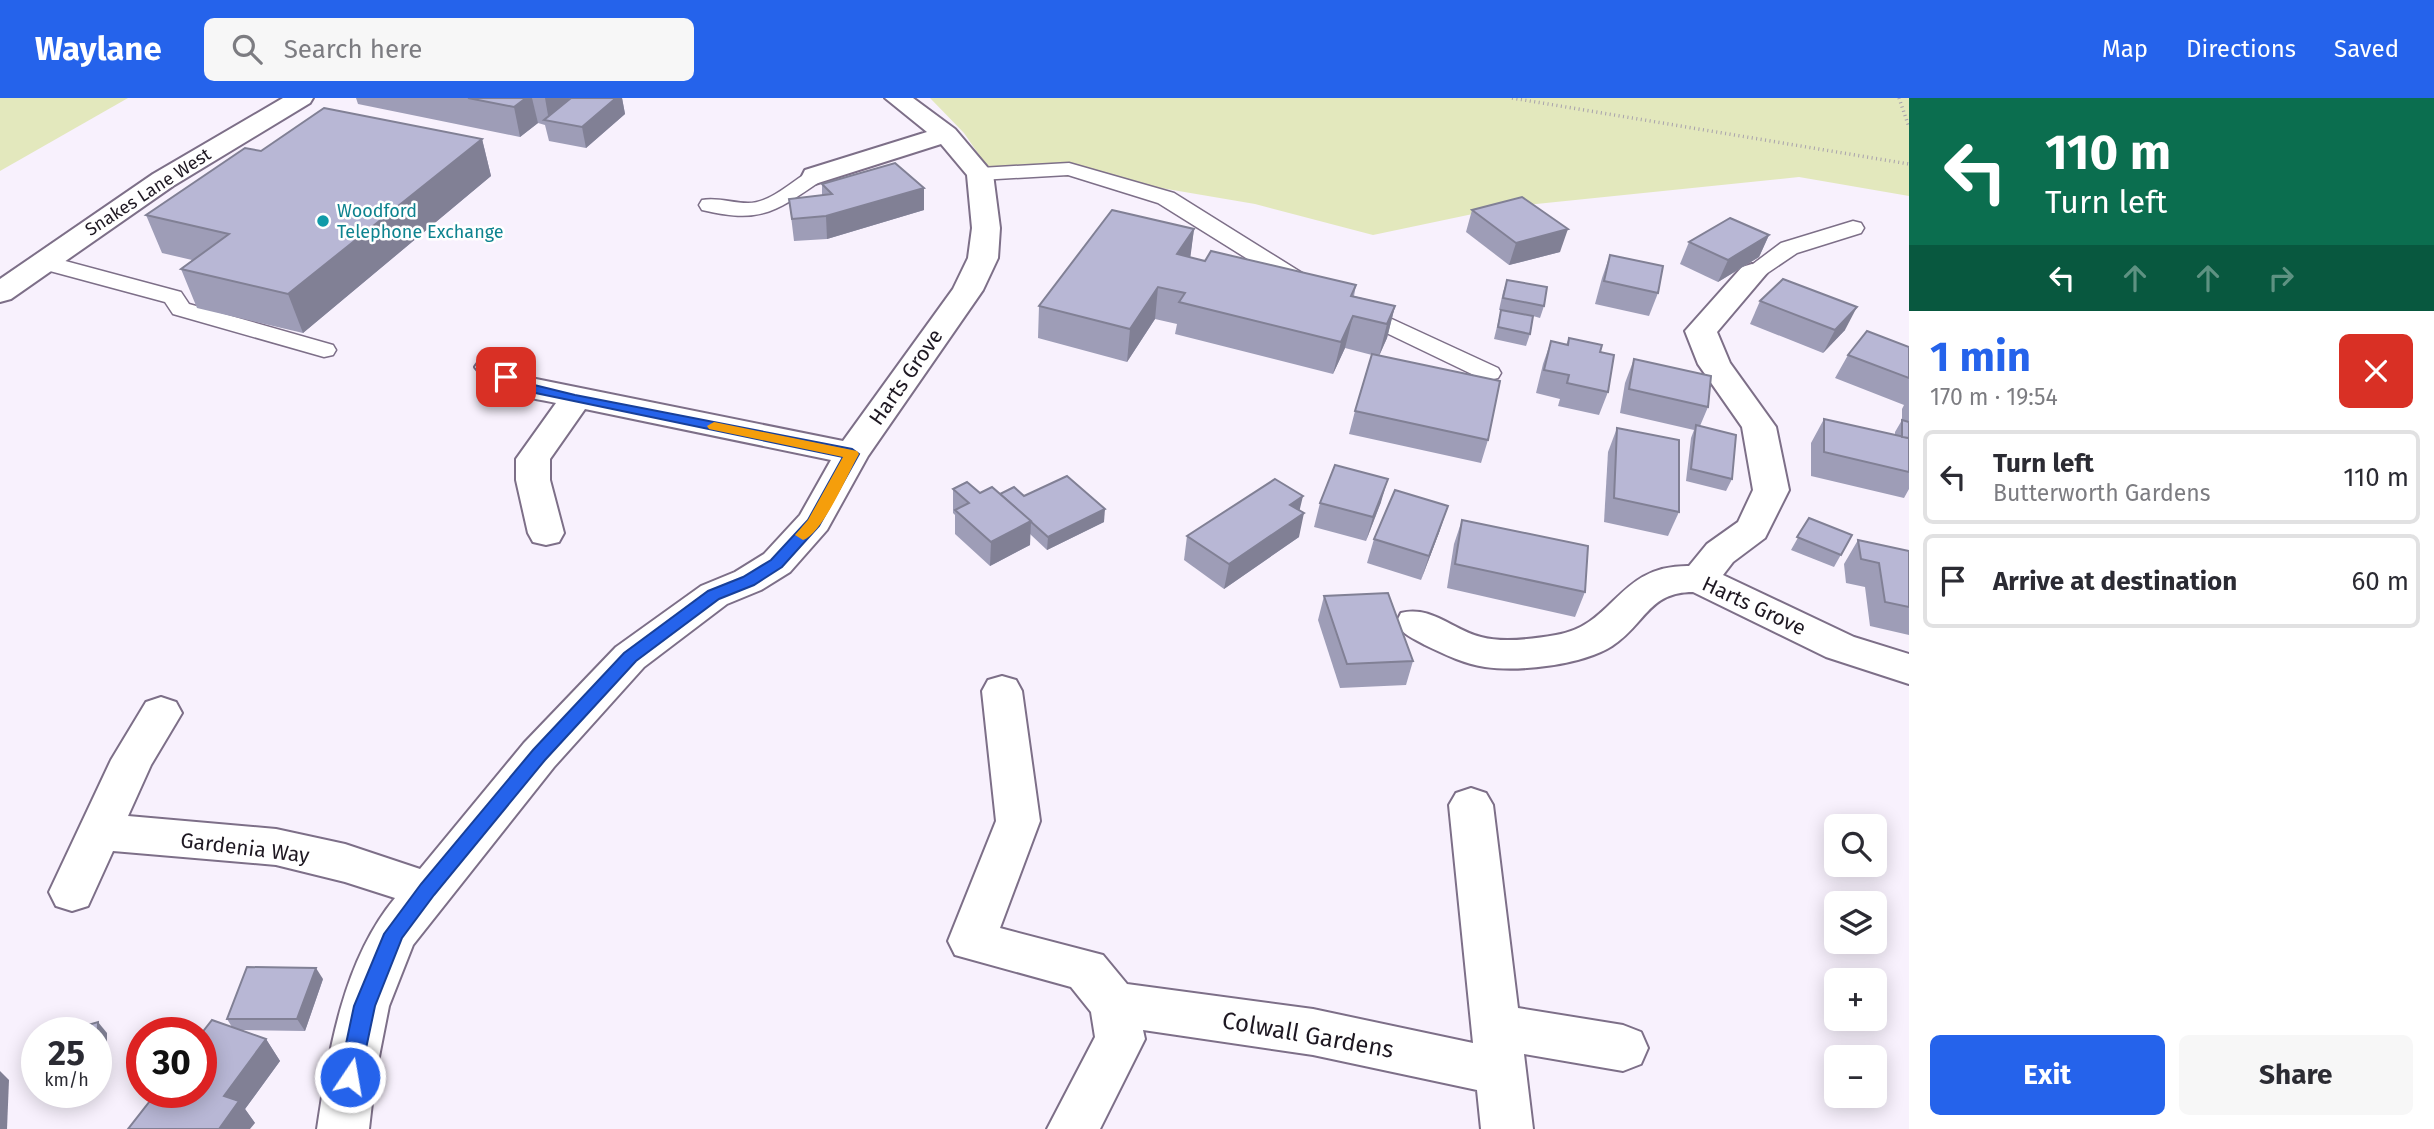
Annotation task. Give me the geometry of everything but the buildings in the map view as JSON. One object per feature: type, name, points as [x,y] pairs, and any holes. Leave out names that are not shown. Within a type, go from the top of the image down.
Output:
[{"type":"street","name":"Snakes Lane West","points":[[3,288],[163,180],[302,98]]},
{"type":"street","points":[[897,98],[946,134],[980,174]]},
{"type":"street","points":[[814,176],[946,134]]},
{"type":"street","name":"Harts Grove","points":[[344,1129],[350,1077],[365,1006],[394,934],[539,755],[630,657],[714,595],[748,581],[776,563],[814,522],[852,454],[968,290],[983,258],[985,228],[980,174]]},
{"type":"street","points":[[1699,579],[1720,553],[1752,529],[1771,490],[1759,428],[1714,364],[1701,331],[1752,272]]},
{"type":"street","points":[[491,367],[521,386],[852,454]]},
{"type":"street","points":[[545,533],[533,480],[533,459],[575,399]]},
{"type":"street","name":"Harts Grove","points":[[1415,623],[1476,651],[1543,653],[1597,637],[1629,608],[1641,591],[1675,577],[1699,579],[1840,647],[1909,669]]},
{"type":"street","points":[[1002,691],[1018,821],[972,941],[1086,970],[1114,1004],[1120,1039],[1073,1129]]},
{"type":"street","points":[[72,892],[132,760],[161,713]]},
{"type":"street","points":[[1471,806],[1507,1129]]},
{"type":"street","name":"Gardenia Way","points":[[100,832],[276,847],[345,863],[427,890]]},
{"type":"street","name":"Colwall Gardens","points":[[1114,1004],[1313,1032],[1498,1050],[1623,1048]]},
{"type":"lane","points":[[980,174],[1069,169],[1166,198],[1303,284],[1489,373]]},
{"type":"lane","points":[[710,205],[742,212],[763,210],[814,176]]},
{"type":"lane","points":[[1752,272],[1789,248],[1853,228]]},
{"type":"lane","points":[[43,262],[173,297],[181,309],[324,350]]},
{"type":"path","points":[[1512,98],[1909,164]]},
{"type":"path","points":[[1899,98],[1909,127]]},
{"type":"green space","points":[[0,98],[128,98],[0,171]]},
{"type":"green space","points":[[930,98],[1909,98],[1909,196],[1799,177],[1506,207],[1373,235],[1255,204],[1114,180],[990,171],[964,133]]},
{"type":"slow traffic","points":[[714,426],[852,454],[814,522],[803,535]]},
{"type":"place","name":"Woodford Telephone Exchange","points":[[323,221]]},
{"type":"route","points":[[350,1077],[365,1006],[394,934],[427,890],[539,755],[630,657],[683,615],[714,595],[748,581],[776,563],[814,522],[852,454],[575,399],[521,386],[506,377]]}]
